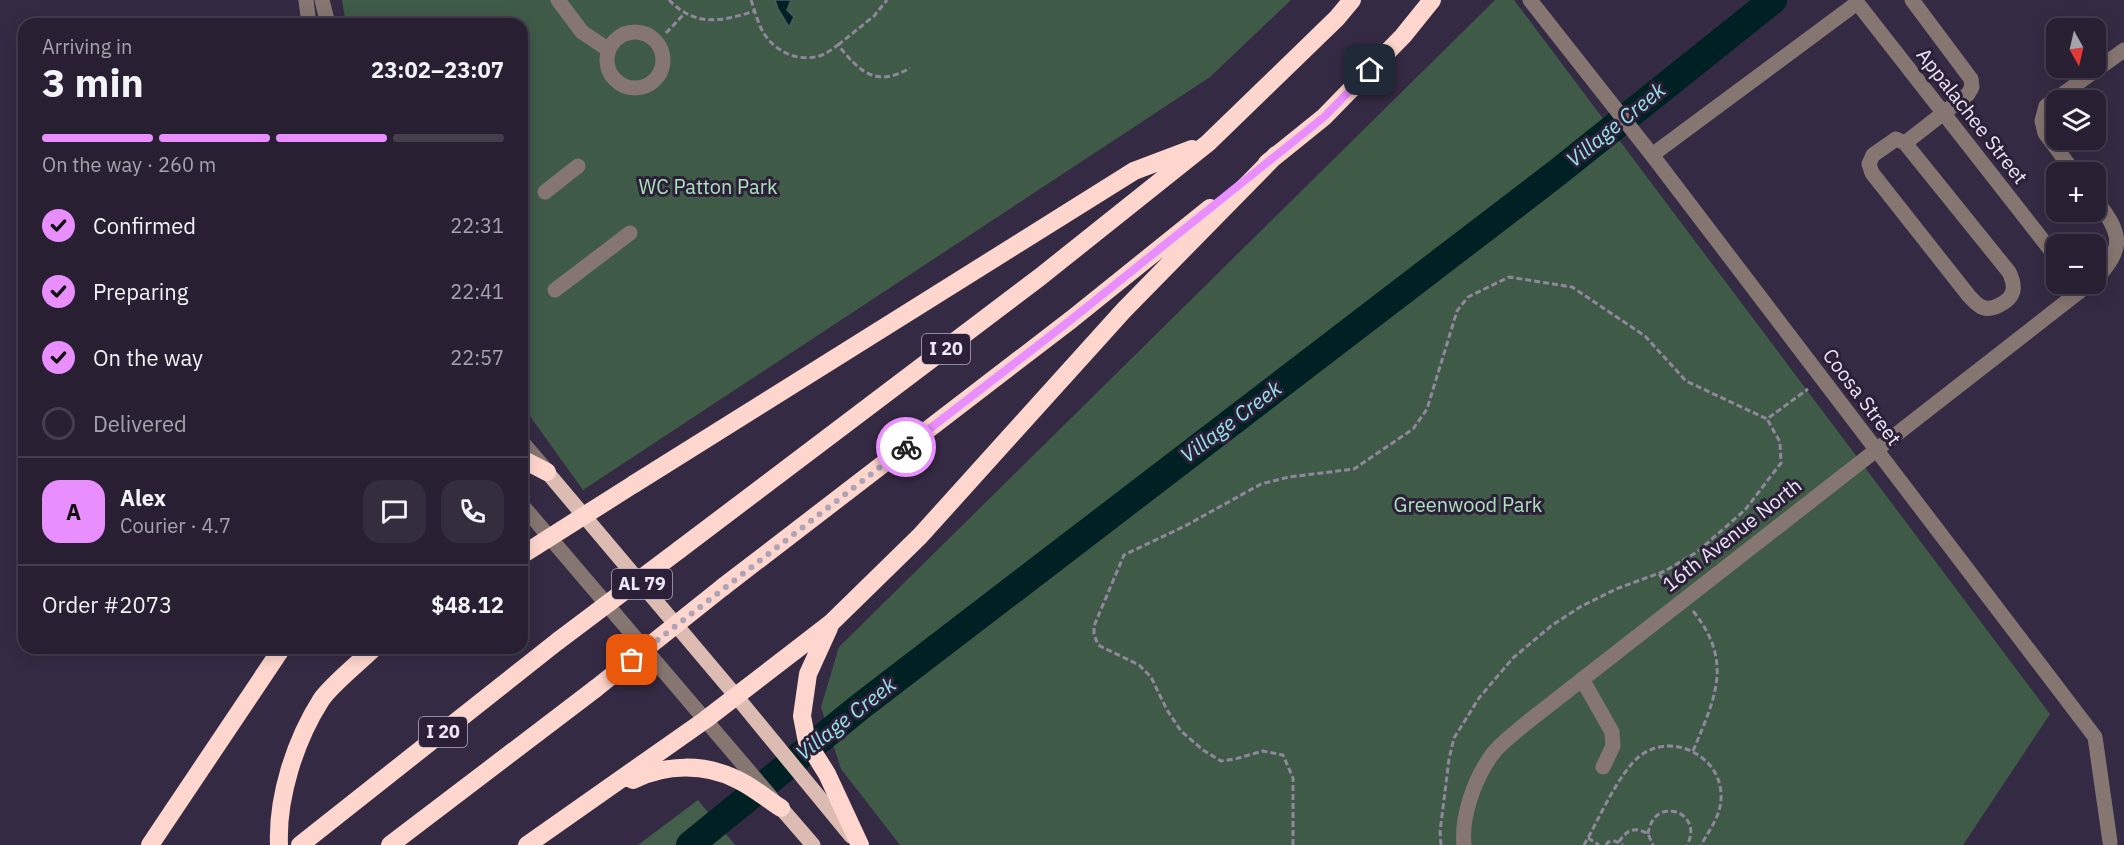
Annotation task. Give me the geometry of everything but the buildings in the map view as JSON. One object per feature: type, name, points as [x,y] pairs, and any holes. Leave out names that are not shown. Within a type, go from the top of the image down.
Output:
[{"type":"highway","name":"I 20","points":[[300,845],[558,641],[1040,278],[1208,143],[1337,18],[1352,0]]},
{"type":"highway","name":"I 20","points":[[390,845],[1072,319],[1324,117],[1403,36],[1432,0]]},
{"type":"highway","points":[[528,551],[1134,171],[1208,143]]},
{"type":"highway","points":[[527,845],[705,720],[831,623],[920,536],[1124,310],[1276,155]]},
{"type":"highway","points":[[528,462],[548,472]]},
{"type":"highway","points":[[831,623],[808,674],[802,716],[807,742],[827,774],[859,845]]},
{"type":"highway","points":[[150,845],[171,818],[278,654]]},
{"type":"highway","points":[[279,845],[279,828],[292,757],[322,699],[368,654]]},
{"type":"highway","points":[[571,814],[646,773],[669,767],[742,774],[781,808]]},
{"type":"main road","name":"AL 79","points":[[548,472],[859,845]]},
{"type":"main road","points":[[781,808],[813,845]]},
{"type":"street","points":[[306,0],[308,18]]},
{"type":"street","points":[[322,0],[326,18]]},
{"type":"street","points":[[558,0],[582,32],[609,50]]},
{"type":"street","name":"Coosa Street","points":[[1530,0],[2095,737],[2114,842]]},
{"type":"street","points":[[1905,143],[1968,94],[1972,87],[1971,79],[1912,0]]},
{"type":"street","points":[[1647,150],[1862,3]]},
{"type":"street","name":"Appalachee Street","points":[[1862,3],[2046,244]]},
{"type":"street","points":[[2067,162],[2046,133],[2043,121],[2046,106],[2124,50]]},
{"type":"street","points":[[1896,139],[1905,143],[2009,272],[2013,280],[2013,291],[2009,298],[1998,305],[1990,309],[1981,307],[1969,296],[1872,173],[1869,164],[1873,155],[1896,139]]},
{"type":"street","points":[[544,192],[578,166]]},
{"type":"street","points":[[2106,213],[2123,235],[2124,254],[2106,271]]},
{"type":"street","points":[[555,290],[630,233]]},
{"type":"street","name":"16th Avenue North","points":[[1464,845],[1463,834],[1470,798],[1491,756],[1525,724],[2069,294]]},
{"type":"street","name":"AL 79","points":[[528,449],[548,472]]},
{"type":"street","name":"AL 79","points":[[528,512],[705,720],[742,774]]},
{"type":"street","points":[[1582,679],[1612,732],[1613,747],[1603,767]]},
{"type":"path","points":[[669,0],[685,13],[711,21],[728,20],[755,11]]},
{"type":"path","points":[[751,0],[764,34],[776,48],[792,56],[808,58],[823,55],[838,45],[874,16],[887,0]]},
{"type":"path","points":[[666,33],[685,13]]},
{"type":"path","points":[[838,45],[855,67],[868,75],[885,77],[898,75],[910,68]]},
{"type":"path","points":[[1293,845],[1293,778],[1283,755],[1263,751],[1221,761],[1203,750],[1181,731],[1167,710],[1151,677],[1139,665],[1098,645],[1094,626],[1124,555],[1185,526],[1261,484],[1289,477],[1354,469],[1413,429],[1427,409],[1457,311],[1468,297],[1509,277],[1572,287],[1644,336],[1686,381],[1767,419],[1780,442],[1781,463],[1745,510],[1698,552],[1659,574],[1616,589],[1580,607],[1551,626],[1513,658],[1479,698],[1454,738],[1440,832],[1441,845]]},
{"type":"path","points":[[1767,419],[1808,389]]},
{"type":"path","points":[[1659,574],[1702,623],[1714,646],[1718,678],[1712,705],[1693,751]]},
{"type":"path","points":[[1584,845],[1626,772],[1641,755],[1658,748],[1672,746],[1699,754],[1708,761],[1720,783],[1719,813],[1701,845]]},
{"type":"path","points":[[1653,845],[1648,834],[1651,821],[1655,815],[1666,811],[1680,812],[1687,818],[1691,836],[1687,845]]},
{"type":"path","points":[[1619,842],[1626,832],[1631,830],[1640,830],[1648,834]]},
{"type":"path","points":[[1588,838],[1599,845]]},
{"type":"path","points":[[1606,845],[1608,842],[1619,842],[1623,845]]},
{"type":"green space","name":"WC Patton Park","points":[[342,0],[1291,0],[1210,77],[583,490],[528,413],[528,18],[345,18]]},
{"type":"green space","name":"Greenwood Park","points":[[1495,0],[1514,0],[2050,714],[1963,845],[900,845],[841,769],[821,707],[839,647]]},
{"type":"shaded area","points":[[775,0],[791,0],[787,10],[794,17],[789,27],[778,9]]},
{"type":"shaded area","points":[[698,800],[735,845],[638,845]]},
{"type":"waterway","name":"Village Creek","points":[[690,845],[861,706],[1558,172],[1773,0]]},
{"type":"way so far","points":[[632,660],[906,447]]},
{"type":"route","points":[[906,447],[1072,319],[1324,117],[1370,70]]}]
